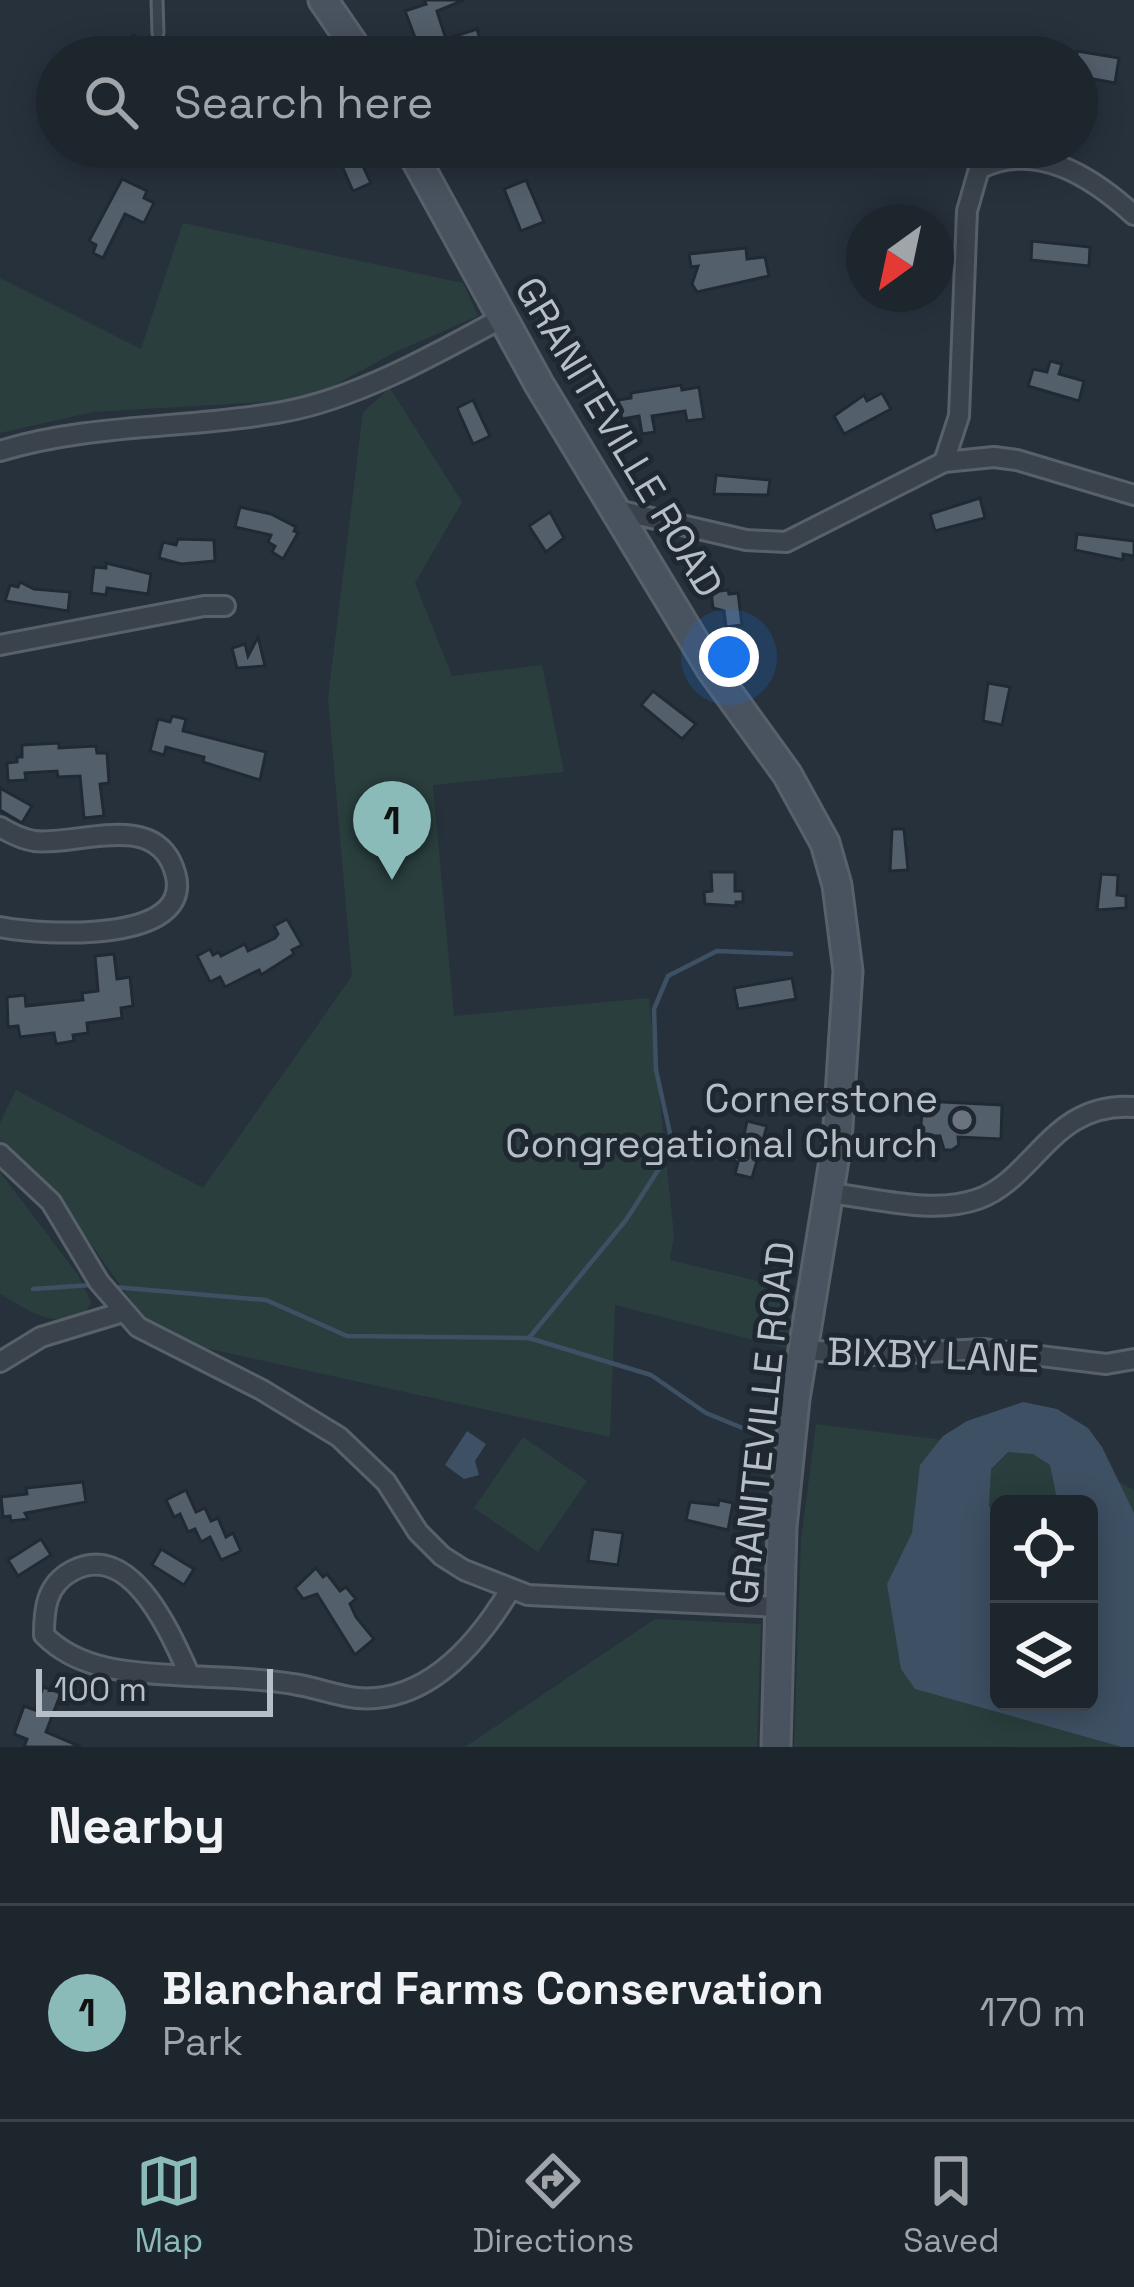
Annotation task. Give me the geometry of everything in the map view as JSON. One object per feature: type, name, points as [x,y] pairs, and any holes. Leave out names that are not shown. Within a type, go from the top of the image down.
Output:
[{"type":"main road","points":[[323,0],[348,36]]},
{"type":"main road","name":"GRANITEVILLE ROAD","points":[[420,168],[502,318],[711,669],[788,774],[826,849],[837,885],[848,971],[837,1142],[782,1527],[776,1747]]},
{"type":"street","points":[[944,462],[958,416],[967,211],[981,168]]},
{"type":"street","points":[[1064,168],[1086,176],[1134,214]]},
{"type":"street","points":[[0,451],[70,435],[196,425],[288,411],[424,360],[502,318]]},
{"type":"street","points":[[617,511],[746,540],[786,542],[944,462],[994,457],[1134,495]]},
{"type":"street","points":[[0,645],[225,606]]},
{"type":"street","points":[[0,827],[36,841],[117,835],[143,838],[168,856],[176,882],[160,914],[132,928],[51,933],[0,927]]},
{"type":"street","points":[[829,1193],[937,1206],[976,1200],[992,1193],[1066,1126],[1103,1109],[1134,1107]]},
{"type":"street","points":[[0,1154],[51,1202],[99,1282],[138,1327],[262,1390],[339,1437],[366,1460],[418,1532],[442,1556],[528,1595],[778,1606]]},
{"type":"street","points":[[0,1362],[41,1337],[123,1312]]},
{"type":"street","name":"BIXBY LANE","points":[[804,1350],[873,1354],[983,1349],[1106,1364],[1134,1359]]},
{"type":"street","points":[[190,1676],[157,1613],[119,1570],[86,1565],[66,1574],[50,1589],[44,1636],[63,1654],[127,1671],[190,1676],[292,1683],[363,1699],[410,1690],[436,1676],[474,1644],[510,1590]]},
{"type":"lane","points":[[157,0],[158,33]]},
{"type":"green space","points":[[183,223],[463,283],[478,316],[393,353],[328,389],[282,401],[93,412],[0,433],[0,278],[141,349]]},
{"type":"green space","points":[[390,388],[462,502],[415,583],[452,676],[542,665],[564,772],[433,785],[454,1016],[649,998],[674,1235],[670,1260],[799,1291],[789,1349],[615,1305],[610,1437],[187,1344],[145,1320],[47,1182],[0,1141],[0,1123],[16,1090],[203,1188],[352,976],[328,698],[363,412]]},
{"type":"green space","points":[[0,1172],[78,1275],[91,1302],[85,1315],[50,1319],[0,1294]]},
{"type":"green space","points":[[816,1424],[1072,1456],[1134,1490],[1134,1747],[794,1747],[801,1540]]},
{"type":"green space","points":[[523,1437],[587,1481],[538,1552],[474,1508]]},
{"type":"green space","points":[[655,1619],[761,1624],[757,1747],[465,1747]]},
{"type":"water","points":[[1023,1402],[1057,1409],[1088,1428],[1102,1447],[1134,1513],[1134,1747],[994,1711],[1098,1711],[1098,1495],[1056,1495],[1050,1465],[1033,1454],[1008,1452],[991,1469],[990,1710],[915,1689],[901,1669],[887,1584],[912,1533],[920,1465],[943,1436],[967,1421]]},
{"type":"water","points":[[467,1431],[486,1444],[475,1461],[479,1475],[464,1479],[445,1465]]},
{"type":"building","points":[[424,0],[464,0],[437,11],[445,36],[414,36],[405,11],[426,4]]},
{"type":"building","points":[[1098,54],[1119,58],[1115,83],[1098,80]]},
{"type":"building","points":[[343,168],[364,168],[371,183],[353,191]]},
{"type":"building","points":[[122,179],[147,191],[144,198],[154,203],[144,223],[125,214],[103,258],[93,253],[96,245],[89,241]]},
{"type":"building","points":[[526,180],[544,222],[521,231],[504,189]]},
{"type":"building","points":[[1032,241],[1090,247],[1089,266],[1031,260]]},
{"type":"building","points":[[746,248],[747,259],[765,257],[769,276],[697,292],[692,284],[698,266],[691,267],[689,254]]},
{"type":"building","points":[[1050,361],[1062,364],[1059,374],[1084,381],[1079,401],[1028,386],[1033,369],[1047,372]]},
{"type":"building","points":[[681,385],[682,390],[699,387],[704,419],[687,421],[685,411],[652,416],[655,432],[642,434],[639,416],[622,419],[618,400],[631,398],[631,393]]},
{"type":"building","points":[[882,393],[891,409],[844,434],[834,416],[864,395],[867,401]]},
{"type":"building","points":[[473,400],[490,436],[473,444],[457,408]]},
{"type":"building","points":[[716,475],[770,480],[768,495],[714,494]]},
{"type":"building","points":[[980,498],[985,518],[935,531],[930,514]]},
{"type":"building","points":[[240,507],[271,514],[296,527],[298,533],[283,559],[272,552],[271,535],[235,527]]},
{"type":"building","points":[[550,512],[564,538],[546,552],[529,526]]},
{"type":"building","points":[[1077,534],[1134,541],[1134,556],[1123,554],[1123,560],[1075,550]]},
{"type":"building","points":[[178,539],[214,540],[215,561],[181,564],[159,558],[163,542],[176,545]]},
{"type":"building","points":[[106,563],[151,574],[148,594],[107,588],[106,595],[91,593],[94,567],[106,568]]},
{"type":"building","points":[[20,582],[34,589],[70,592],[68,611],[5,601],[10,585],[18,587]]},
{"type":"building","points":[[711,592],[738,593],[742,625],[726,627],[724,611],[713,608]]},
{"type":"building","points":[[258,637],[265,666],[237,668],[232,648],[245,644],[248,656]]},
{"type":"building","points":[[988,683],[1010,687],[1002,725],[983,721]]},
{"type":"building","points":[[653,691],[696,724],[682,739],[641,705]]},
{"type":"building","points":[[172,716],[186,719],[183,731],[266,752],[260,780],[203,762],[204,757],[166,747],[164,755],[150,751],[158,719],[170,722]]},
{"type":"building","points":[[59,743],[59,748],[96,746],[97,753],[107,753],[109,783],[100,784],[104,816],[84,818],[80,776],[58,777],[57,771],[25,773],[26,780],[8,781],[7,763],[22,757],[22,745]]},
{"type":"building","points":[[0,788],[32,806],[22,823],[0,810]]},
{"type":"building","points":[[892,829],[904,829],[908,870],[890,871]]},
{"type":"building","points":[[711,872],[735,872],[735,891],[743,891],[743,902],[736,906],[705,904],[704,892],[712,891]]},
{"type":"building","points":[[1101,874],[1118,875],[1117,895],[1126,896],[1126,908],[1097,910]]},
{"type":"building","points":[[287,919],[302,945],[292,950],[294,954],[261,975],[259,970],[225,987],[220,977],[210,982],[197,956],[210,949],[221,956],[245,944],[248,951],[275,938],[274,926]]},
{"type":"building","points":[[114,954],[117,979],[130,977],[133,1006],[121,1008],[122,1018],[87,1023],[88,1033],[56,1044],[54,1033],[20,1037],[18,1026],[8,1027],[7,997],[25,995],[26,1006],[83,1000],[82,993],[98,991],[95,956]]},
{"type":"building","points":[[792,978],[796,999],[738,1009],[734,988]]},
{"type":"building","name":"Cornerstone Congregational Church","points":[[923,1101],[1002,1105],[1001,1139],[958,1137],[959,1145],[944,1150],[940,1136],[920,1136]]},
{"type":"building","points":[[747,1121],[767,1126],[752,1178],[735,1174],[738,1162],[726,1159],[725,1153],[728,1140],[742,1144]]},
{"type":"building","points":[[83,1482],[86,1502],[25,1513],[28,1519],[3,1517],[1,1497],[27,1494],[26,1488]]},
{"type":"building","points":[[186,1490],[196,1512],[205,1508],[211,1521],[218,1518],[226,1537],[233,1533],[241,1551],[221,1560],[210,1537],[201,1542],[195,1529],[188,1532],[180,1514],[174,1517],[166,1500]]},
{"type":"building","points":[[719,1500],[733,1503],[728,1530],[686,1520],[690,1502],[718,1505]]},
{"type":"building","points":[[593,1529],[623,1533],[618,1565],[588,1561]]},
{"type":"building","points":[[41,1539],[51,1555],[18,1576],[8,1560]]},
{"type":"building","points":[[161,1549],[194,1569],[184,1585],[152,1565]]},
{"type":"building","points":[[316,1568],[356,1599],[350,1604],[374,1639],[355,1655],[317,1594],[303,1599],[295,1588]]},
{"type":"building","points":[[43,1687],[61,1693],[46,1732],[81,1747],[24,1747],[27,1739],[14,1734],[24,1706],[35,1710]]},
{"type":"waterway","points":[[529,1338],[626,1220],[673,1147],[656,1070],[654,1009],[668,976],[717,951],[791,954]]},
{"type":"waterway","points":[[33,1289],[91,1285]]},
{"type":"waterway","points":[[114,1287],[266,1300],[347,1336],[529,1338],[651,1375],[706,1413],[762,1436]]},
{"type":"place","name":"Blanchard Farms Conservation","points":[[392,880]]},
{"type":"place","name":"Cornerstone Congregational Church","points":[[962,1120]]}]
